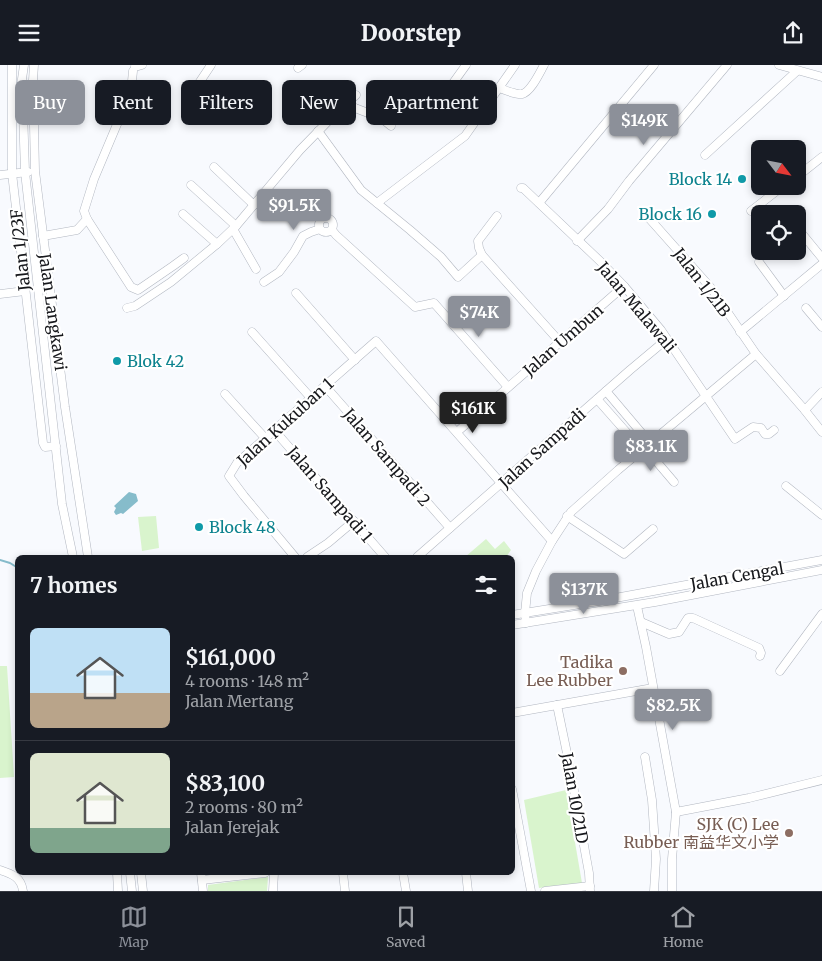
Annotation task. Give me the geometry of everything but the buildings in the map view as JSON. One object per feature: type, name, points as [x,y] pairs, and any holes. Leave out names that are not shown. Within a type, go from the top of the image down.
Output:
[{"type":"street","name":"Jalan 1/23F","points":[[12,65],[12,173],[31,345],[43,443],[45,447],[56,446]]},
{"type":"street","name":"Jalan Langkawi","points":[[24,65],[22,79],[25,172],[62,504],[72,555]]},
{"type":"street","name":"Jalan Langkawi","points":[[34,65],[35,171],[88,555]]},
{"type":"street","points":[[201,80],[211,65]]},
{"type":"street","points":[[455,80],[466,65]]},
{"type":"street","points":[[378,203],[465,135],[515,65]]},
{"type":"street","points":[[499,88],[521,94],[525,92],[530,89],[544,65]]},
{"type":"street","points":[[539,203],[654,65]]},
{"type":"street","points":[[577,241],[608,209],[727,65]]},
{"type":"street","points":[[779,65],[822,77]]},
{"type":"street","points":[[136,68],[131,91],[94,179],[84,211],[87,219],[131,287],[138,290],[184,258]]},
{"type":"street","points":[[705,155],[797,71]]},
{"type":"street","points":[[356,108],[381,118],[391,126]]},
{"type":"street","points":[[127,308],[135,306],[171,282],[235,228],[300,150],[324,125]]},
{"type":"street","points":[[318,131],[360,190],[441,257],[458,277],[482,255]]},
{"type":"street","points":[[806,170],[822,157]]},
{"type":"street","points":[[214,167],[254,205]]},
{"type":"street","points":[[0,175],[35,171]]},
{"type":"street","points":[[191,185],[235,228],[256,269]]},
{"type":"street","name":"Jalan Malawali","points":[[521,188],[539,203],[624,286],[668,339],[735,439],[754,427],[761,428],[765,434],[769,434],[774,430]]},
{"type":"street","points":[[759,205],[772,195]]},
{"type":"street","points":[[183,214],[217,244]]},
{"type":"street","points":[[497,216],[478,241],[482,255],[560,342]]},
{"type":"street","points":[[320,229],[320,220],[326,217],[334,225],[332,230]]},
{"type":"street","name":"Jalan 1/21B","points":[[648,217],[711,288],[754,352],[822,432]]},
{"type":"street","points":[[43,236],[77,230],[87,219]]},
{"type":"street","points":[[264,282],[279,272],[303,236],[320,229],[326,232],[332,230]]},
{"type":"street","points":[[332,230],[415,307],[434,303],[508,387]]},
{"type":"street","points":[[806,239],[822,258]]},
{"type":"street","points":[[759,262],[784,296]]},
{"type":"street","points":[[740,332],[822,265]]},
{"type":"street","points":[[164,273],[171,282]]},
{"type":"street","name":"Jalan Umbun","points":[[457,432],[624,286]]},
{"type":"street","points":[[0,294],[25,291]]},
{"type":"street","points":[[296,293],[355,359]]},
{"type":"street","points":[[806,308],[822,327]]},
{"type":"street","points":[[252,332],[311,398]]},
{"type":"street","name":"Jalan Sampadi","points":[[419,555],[668,339]]},
{"type":"street","name":"Jalan Kukuban 1","points":[[293,555],[229,476],[237,463],[376,341],[457,432]]},
{"type":"street","points":[[31,345],[45,343]]},
{"type":"street","points":[[526,623],[527,593],[536,571],[567,516],[754,352]]},
{"type":"street","name":"Jalan Sampadi 2","points":[[325,386],[450,529]]},
{"type":"street","points":[[606,391],[645,447],[674,482]]},
{"type":"street","points":[[805,410],[822,392]]},
{"type":"street","points":[[225,394],[265,438]]},
{"type":"street","points":[[597,399],[645,447]]},
{"type":"street","name":"Jalan Sampadi 1","points":[[274,430],[383,555]]},
{"type":"street","points":[[457,432],[552,541]]},
{"type":"street","points":[[786,485],[822,515]]},
{"type":"street","points":[[567,516],[624,554],[654,529]]},
{"type":"street","points":[[311,555],[354,521]]},
{"type":"street","name":"Jalan Cengal","points":[[515,615],[652,592],[822,560]]},
{"type":"street","name":"Jalan Cengal","points":[[515,625],[637,606],[822,570]]},
{"type":"street","points":[[637,606],[676,812],[672,859],[672,891]]},
{"type":"street","points":[[641,622],[674,634],[679,633],[688,618],[693,618],[759,648],[760,656]]},
{"type":"street","points":[[780,671],[821,618]]},
{"type":"street","points":[[515,712],[653,688]]},
{"type":"street","name":"Jalan 10/21D","points":[[557,705],[590,889]]},
{"type":"street","points":[[645,757],[652,800],[656,859],[654,891]]},
{"type":"street","points":[[676,812],[822,780]]},
{"type":"street","points":[[515,805],[531,891]]},
{"type":"street","points":[[0,870],[19,879],[23,886],[23,891]]},
{"type":"street","points":[[117,875],[118,891]]},
{"type":"street","points":[[130,875],[132,891]]},
{"type":"street","points":[[141,875],[143,891]]},
{"type":"street","points":[[203,891],[202,876],[223,875]]},
{"type":"street","points":[[273,891],[274,875]]},
{"type":"street","points":[[343,875],[345,891]]},
{"type":"street","points":[[403,875],[406,891]]},
{"type":"street","points":[[466,875],[468,891]]},
{"type":"street","points":[[545,891],[590,889]]},
{"type":"green space","points":[[156,516],[159,548],[142,551],[138,517]]},
{"type":"green space","points":[[486,539],[495,549],[504,541],[511,550],[507,555],[467,555]]},
{"type":"green space","points":[[0,666],[7,666],[14,777],[0,778]]},
{"type":"green space","points":[[566,790],[582,883],[539,888],[524,800]]},
{"type":"green space","points":[[268,877],[267,891],[208,891],[208,885]]},
{"type":"water","points":[[129,492],[136,494],[138,501],[123,514],[116,515],[114,512],[116,508],[114,506]]},
{"type":"waterway","points":[[0,560],[15,566]]},
{"type":"place","name":"Block 14","points":[[742,179]]},
{"type":"place","name":"Block 16","points":[[712,214]]},
{"type":"place","name":"Blok 42","points":[[117,361]]},
{"type":"place","name":"Block 48","points":[[199,527]]},
{"type":"place","name":"Tadika Lee Rubber","points":[[623,671]]},
{"type":"place","name":"SJK (C) Lee Rubber 南益华文小学","points":[[789,833]]}]
